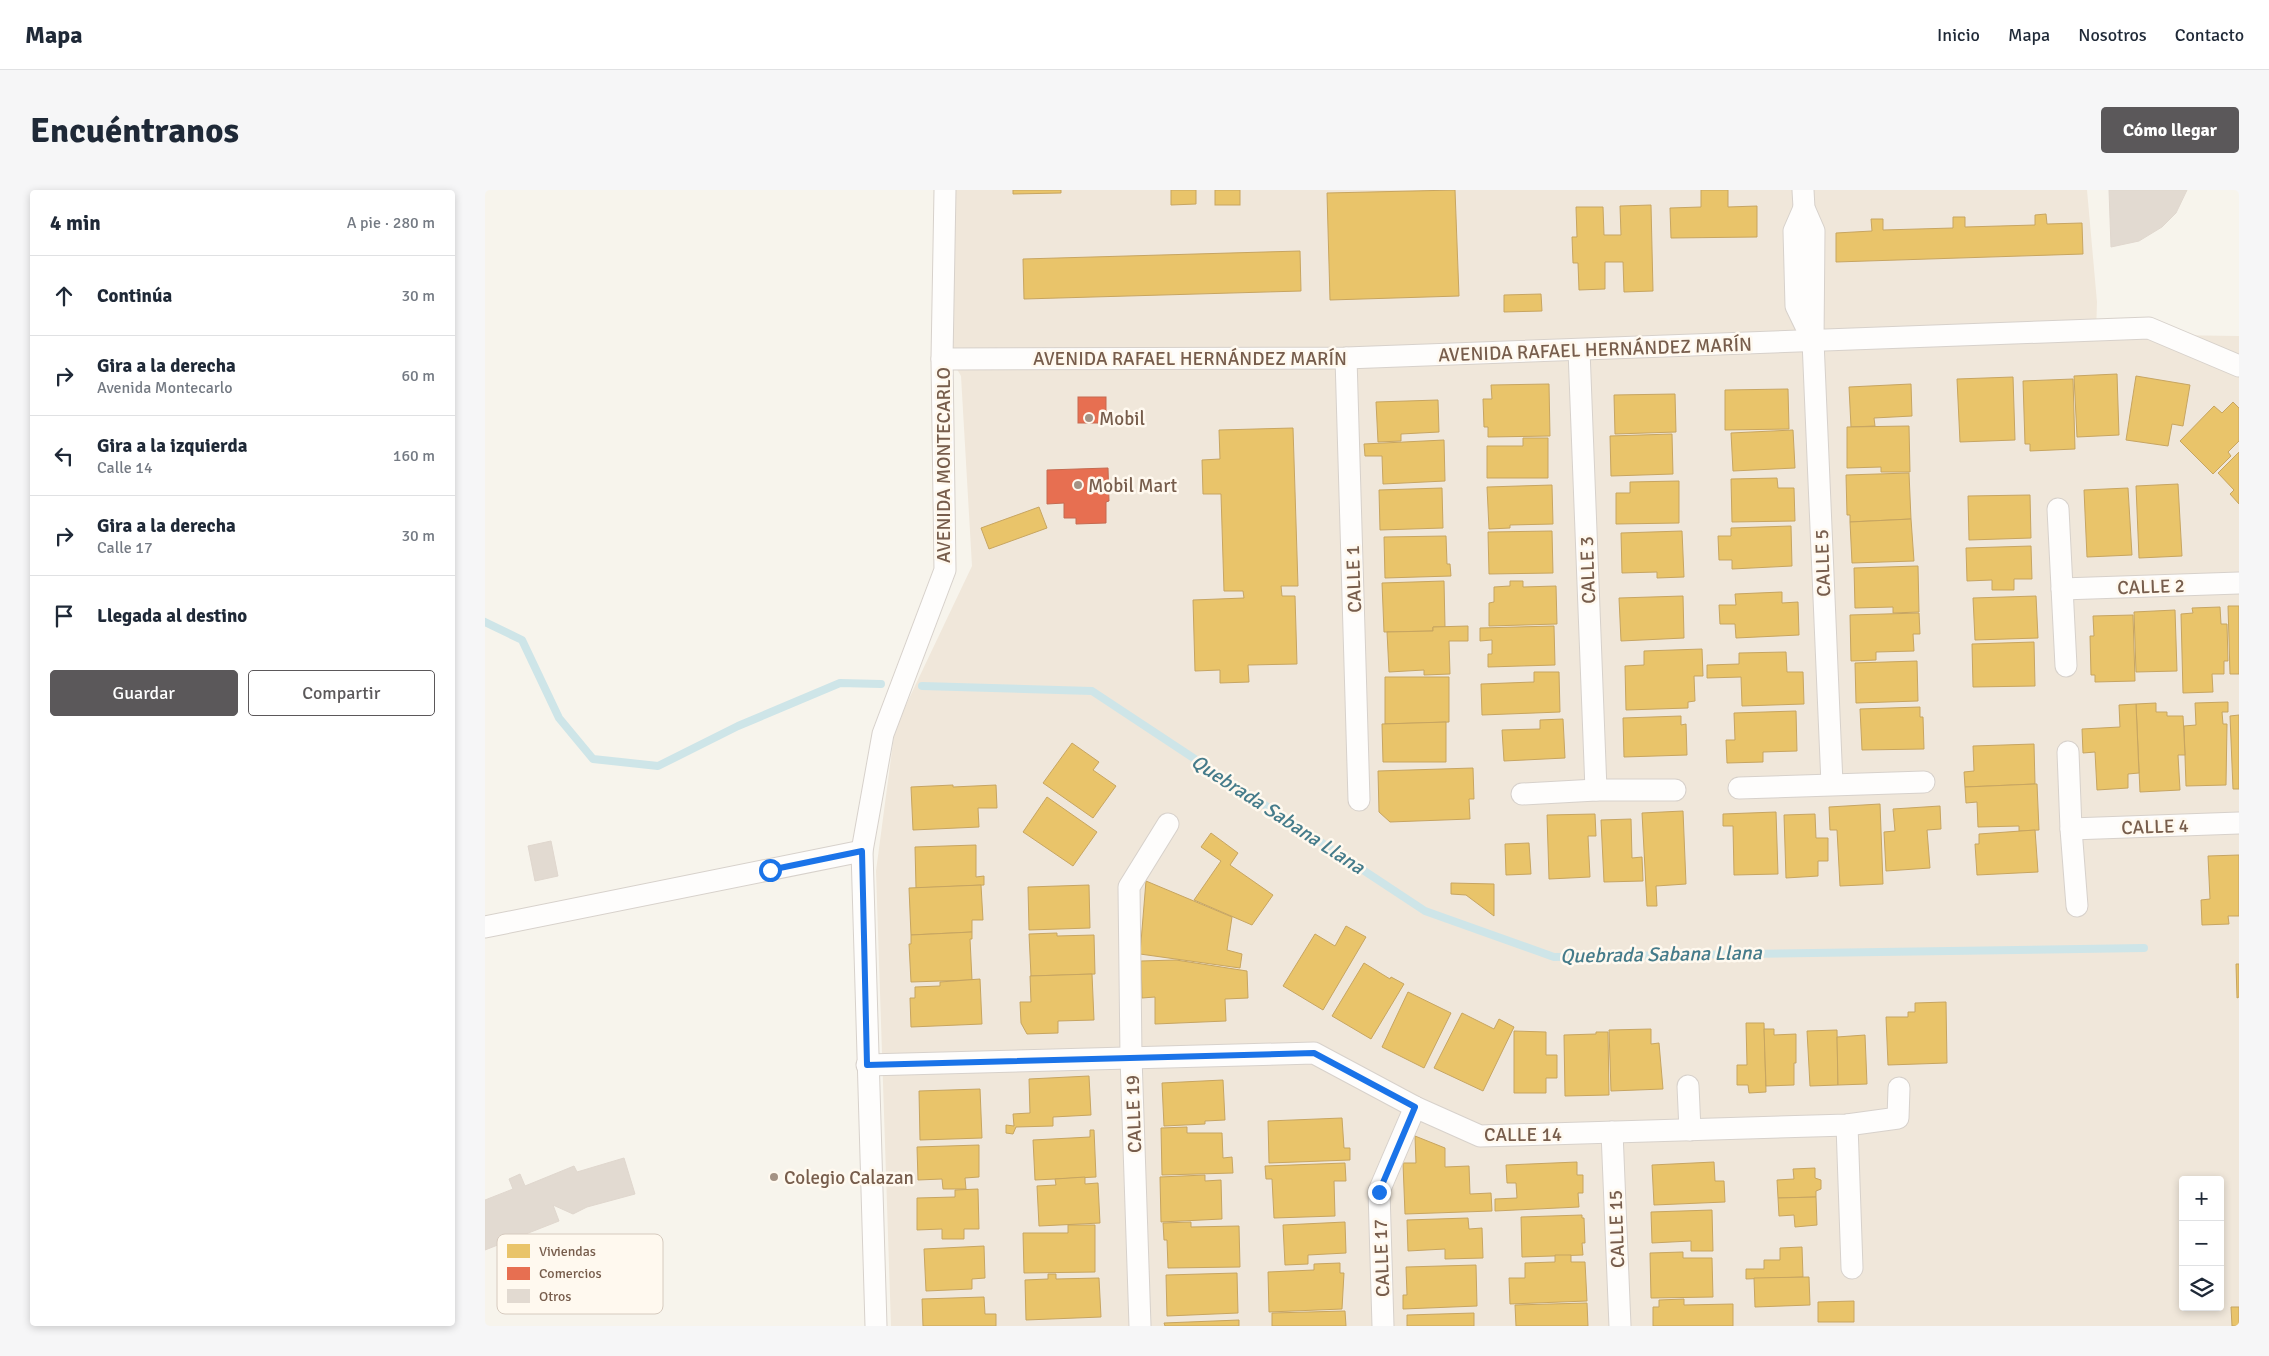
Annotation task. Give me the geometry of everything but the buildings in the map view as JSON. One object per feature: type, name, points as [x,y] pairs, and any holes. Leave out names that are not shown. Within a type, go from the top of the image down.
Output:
[{"type":"street","name":"AVENIDA MONTECARLO","points":[[876,1326],[862,851],[883,734],[945,570],[942,359],[945,190]]},
{"type":"street","name":"CALLE 5","points":[[1803,199],[1814,231],[1813,341],[1832,784]]},
{"type":"street","name":"AVENIDA RAFAEL HERNÁNDEZ MARÍN","points":[[942,359],[1346,358],[2149,328],[2239,366]]},
{"type":"street","name":"CALLE 3","points":[[1579,350],[1595,790]]},
{"type":"street","name":"CALLE 1","points":[[1346,358],[1359,800]]},
{"type":"street","points":[[2058,509],[2066,666]]},
{"type":"street","name":"CALLE 2","points":[[2062,589],[2239,583]]},
{"type":"street","points":[[2068,752],[2077,906]]},
{"type":"street","points":[[1739,788],[1924,782]]},
{"type":"street","points":[[1522,794],[1595,790],[1675,790]]},
{"type":"street","name":"CALLE 4","points":[[2071,829],[2239,823]]},
{"type":"street","name":"CALLE 19","points":[[1140,1326],[1131,1057],[1129,887],[1168,824]]},
{"type":"street","points":[[485,928],[862,851]]},
{"type":"street","name":"CALLE 14","points":[[867,1065],[1314,1053],[1415,1107],[1480,1136],[1847,1125],[1898,1118],[1899,1088]]},
{"type":"street","points":[[1687,1086],[1690,1130]]},
{"type":"street","name":"CALLE 17","points":[[1383,1326],[1379,1192],[1415,1107]]},
{"type":"street","points":[[1847,1125],[1852,1268]]},
{"type":"street","name":"CALLE 15","points":[[1612,1132],[1620,1326]]},
{"type":"shaded area","points":[[945,190],[2087,190],[2097,302],[2096,334],[2239,336],[2239,1326],[891,1326],[876,871],[895,728],[972,566],[961,376],[941,342]]},
{"type":"waterway","name":"Quebrada Sabana Llana","points":[[485,622],[522,640],[559,718],[593,759],[658,766],[738,726],[840,683],[881,684]]},
{"type":"waterway","name":"Quebrada Sabana Llana","points":[[922,686],[1092,691],[1425,911],[1554,957],[2144,948]]},
{"type":"place","name":"Mobil","points":[[1089,418]]},
{"type":"place","name":"Mobil Mart","points":[[1078,485]]},
{"type":"place","name":"Colegio Calazan","points":[[774,1177]]},
{"type":"route","points":[[770,870],[862,851],[867,1065],[1314,1053],[1415,1107],[1379,1192]]}]
